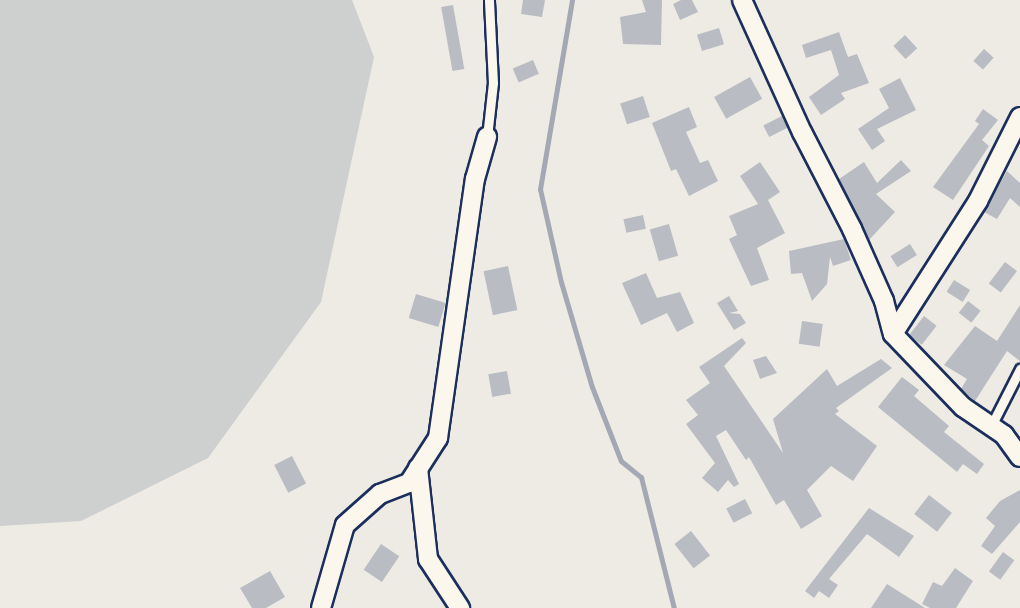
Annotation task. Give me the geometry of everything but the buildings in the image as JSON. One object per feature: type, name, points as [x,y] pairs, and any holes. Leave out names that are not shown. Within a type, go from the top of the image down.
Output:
[{"type":"street","points":[[742,0],[802,132],[852,229],[884,301],[893,334],[963,406],[992,424],[1020,457]]},
{"type":"street","points":[[893,334],[978,201],[1020,117]]},
{"type":"street","points":[[321,608],[345,525],[380,494],[409,483],[438,438],[475,179],[487,137]]},
{"type":"street","points":[[418,468],[428,559],[460,608]]},
{"type":"lane","points":[[487,137],[493,83],[489,0]]},
{"type":"lane","points":[[992,424],[1020,369]]},
{"type":"shaded area","points":[[0,0],[352,0],[374,57],[321,302],[208,458],[81,521],[0,526]]},
{"type":"waterway","points":[[572,0],[540,189],[561,282],[592,387],[621,461],[641,477],[674,608]]}]
